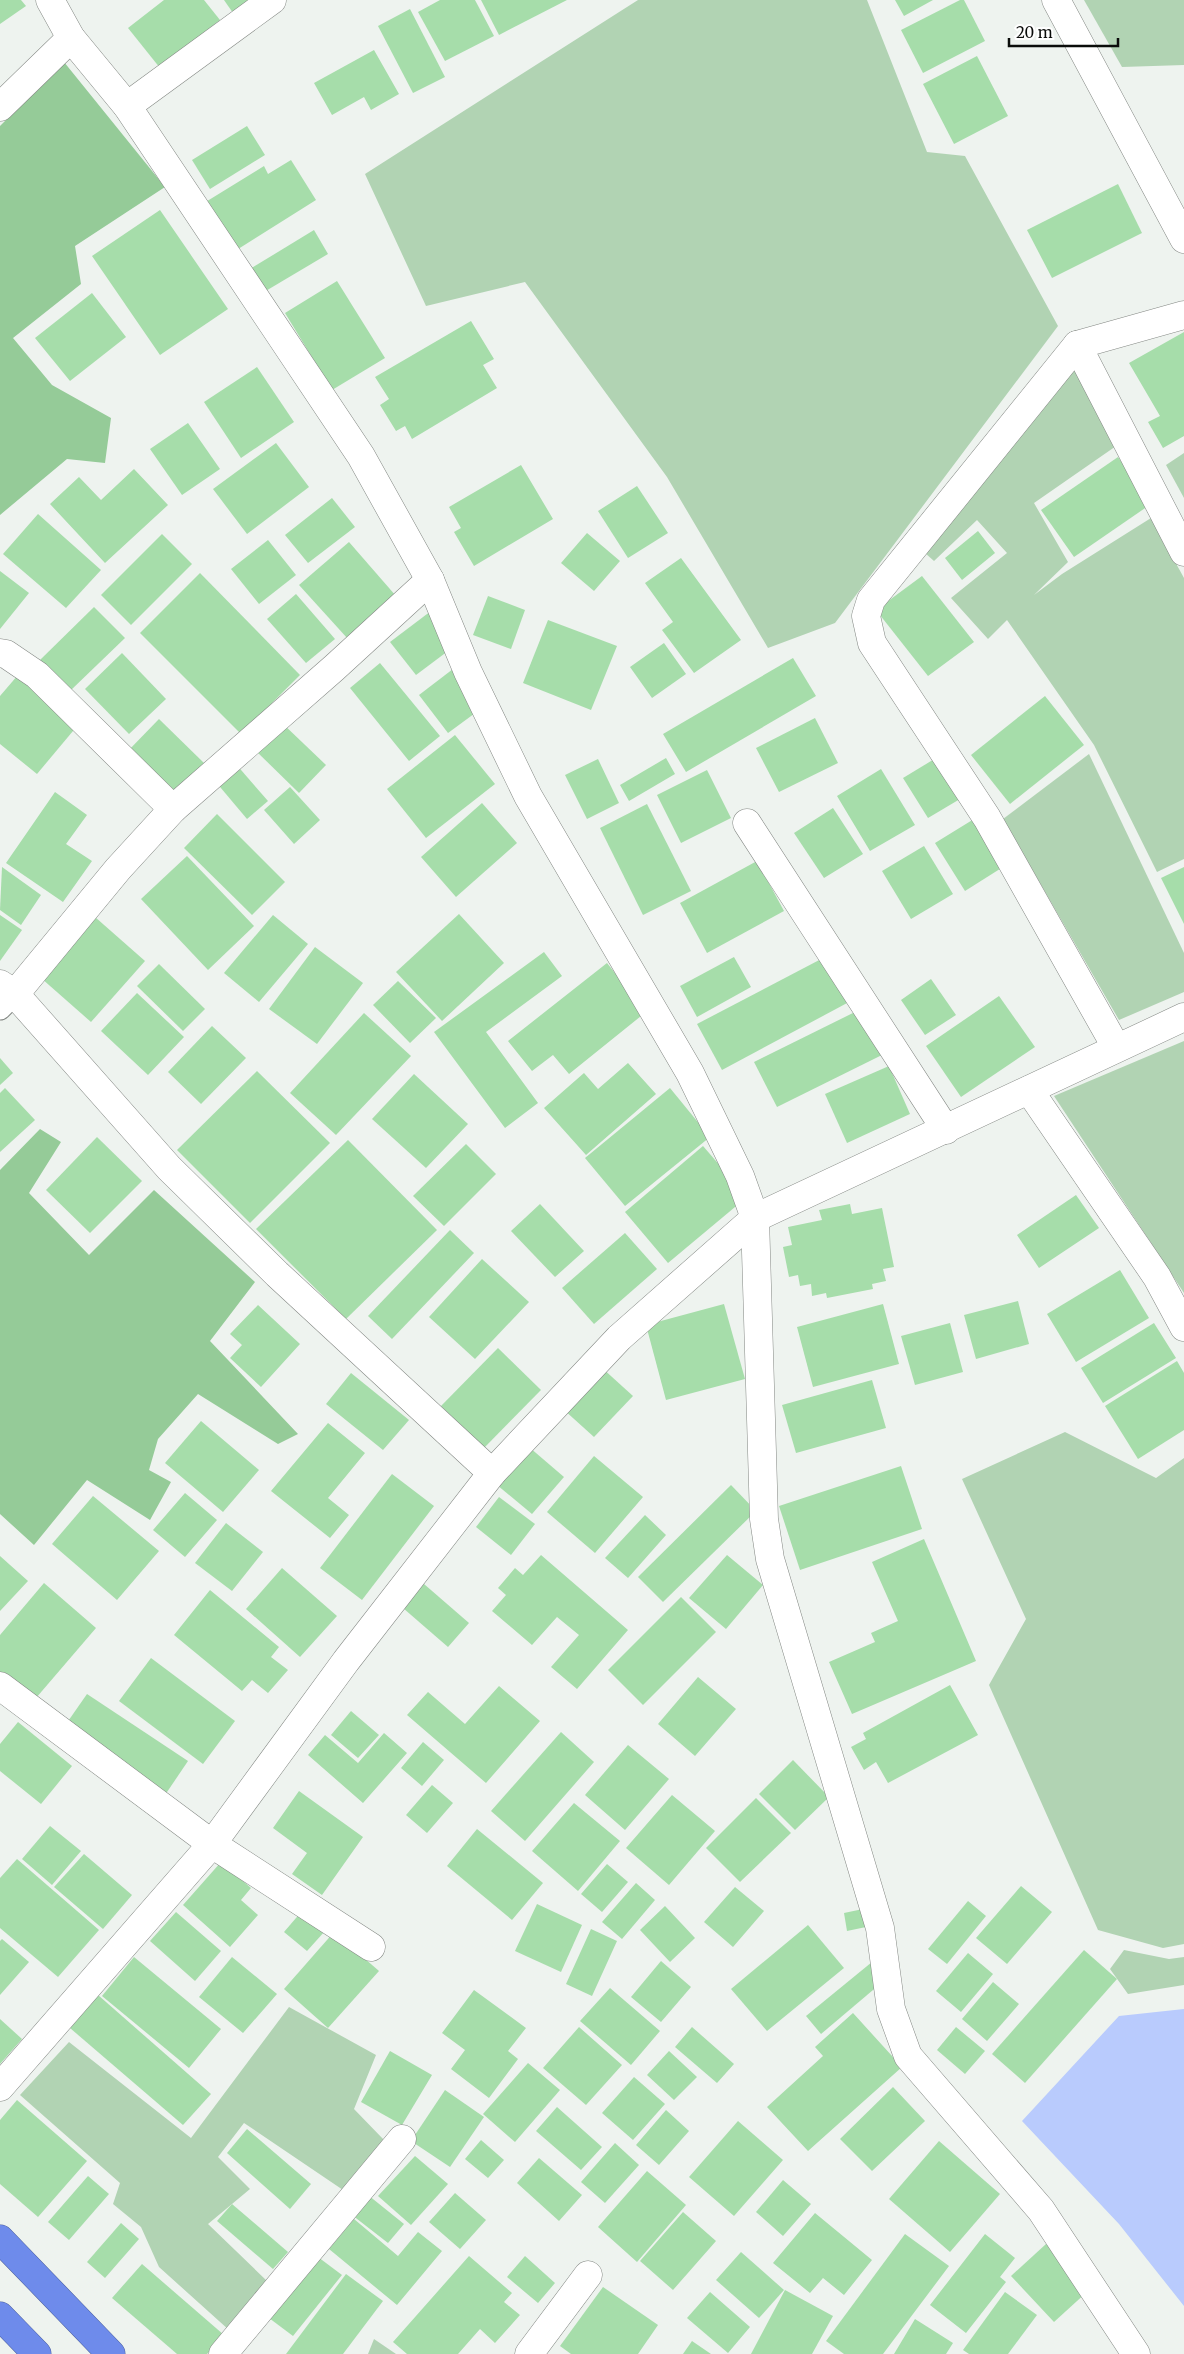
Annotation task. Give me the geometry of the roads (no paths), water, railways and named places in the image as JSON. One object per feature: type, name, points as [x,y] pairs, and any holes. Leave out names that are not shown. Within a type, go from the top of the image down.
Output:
[{"type":"highway","points":[[0,2239],[111,2354]]},
{"type":"highway","points":[[0,2316],[37,2354]]},
{"type":"street","points":[[50,0],[71,38],[127,106],[361,456],[430,580],[468,672],[528,796],[690,1073],[740,1176],[755,1218],[764,1519],[770,1559],[880,1928],[891,2009],[908,2056],[1041,2210],[1136,2354]]},
{"type":"street","points":[[127,106],[272,0]]},
{"type":"street","points":[[1056,0],[1184,240]]},
{"type":"street","points":[[0,107],[71,38]]},
{"type":"street","points":[[1116,1048],[987,818],[872,643],[866,616],[871,600],[1077,345],[1184,315]]},
{"type":"street","points":[[1077,345],[1184,552]]},
{"type":"street","points":[[430,580],[334,668],[173,809],[5,996],[169,1168],[277,1274],[492,1473]]},
{"type":"street","points":[[0,653],[6,654],[37,675],[173,809]]},
{"type":"street","points":[[747,823],[946,1130]]},
{"type":"street","points":[[0,2087],[212,1844],[346,1661],[492,1473],[619,1338],[755,1218],[1184,1017]]},
{"type":"street","points":[[1029,1090],[1157,1278],[1184,1327]]},
{"type":"street","points":[[0,1686],[212,1844],[371,1947]]},
{"type":"street","points":[[222,2354],[402,2139]]},
{"type":"street","points":[[529,2354],[588,2275]]},
{"type":"water","points":[[1184,2009],[1184,2306],[1119,2224],[1022,2121],[1119,2016]]}]
